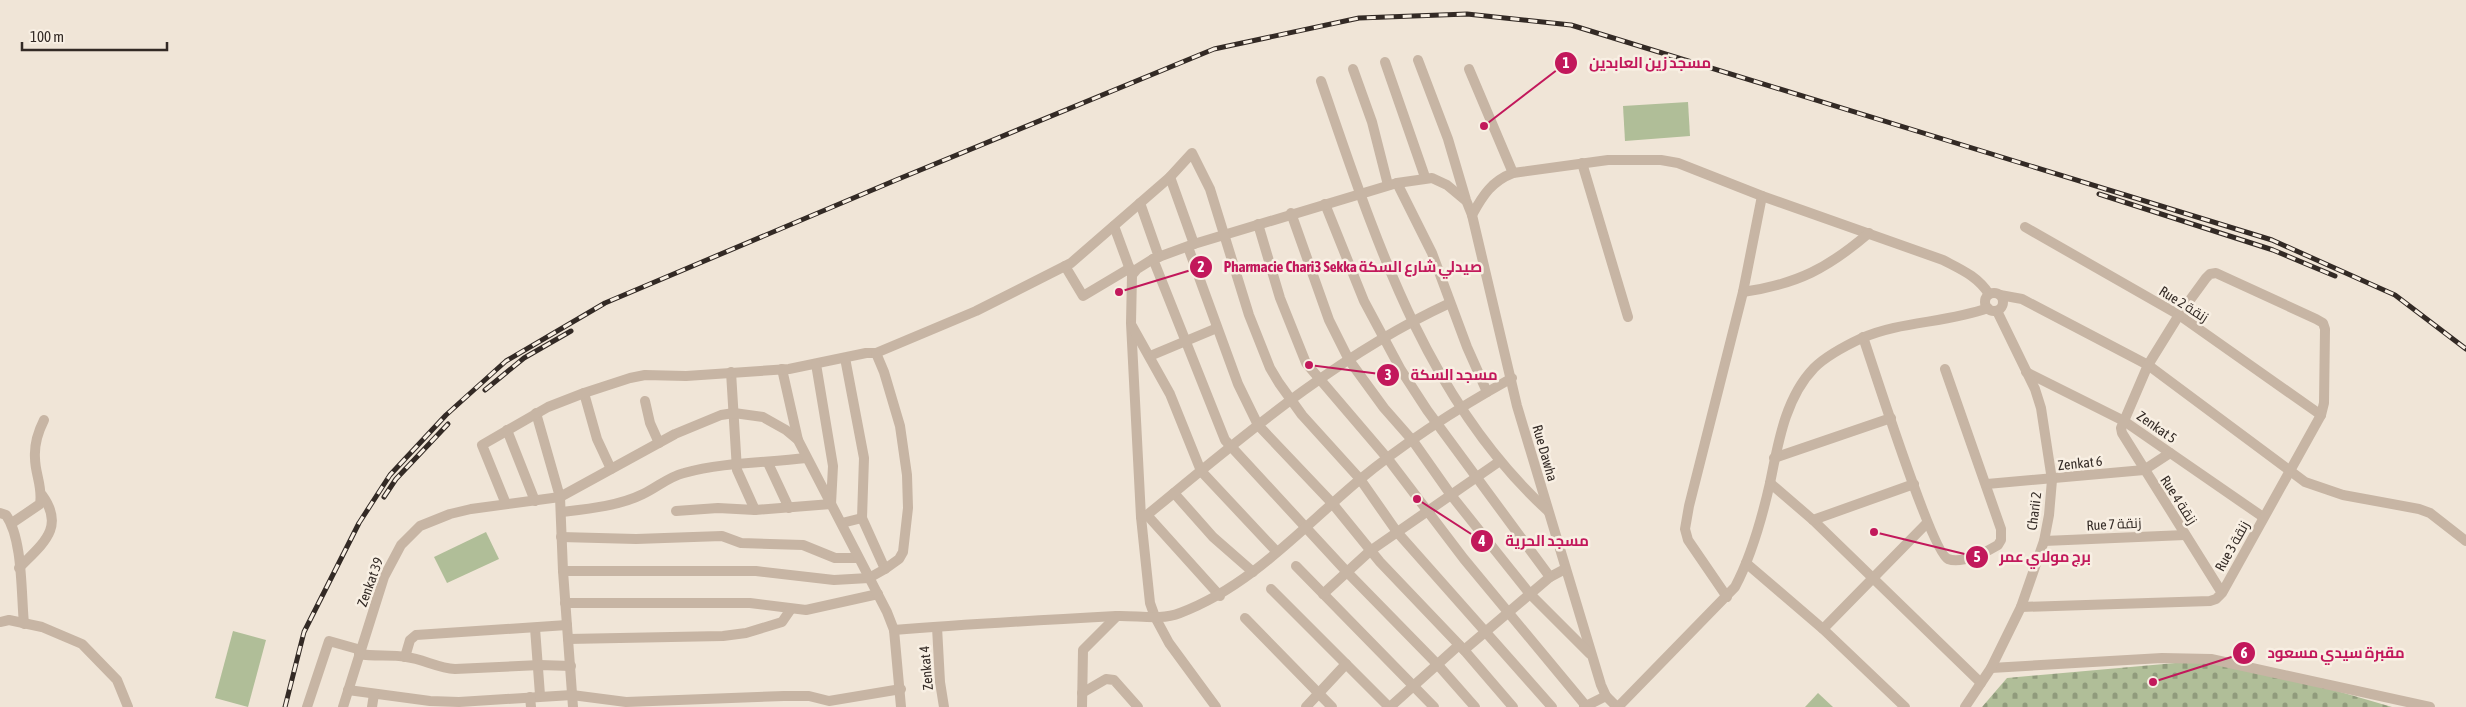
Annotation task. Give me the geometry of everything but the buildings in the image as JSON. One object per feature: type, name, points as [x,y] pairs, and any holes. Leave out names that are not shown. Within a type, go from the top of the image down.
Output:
[{"type":"street","name":"Rue Dawha","points":[[1418,60],[1453,154],[1472,215],[1512,378],[1548,511],[1592,657],[1606,696],[1617,707]]},
{"type":"street","points":[[1385,62],[1425,177]]},
{"type":"street","points":[[1353,69],[1393,184],[1432,253],[1450,303],[1487,392]]},
{"type":"street","points":[[1468,69],[1513,173]]},
{"type":"street","points":[[1320,81],[1360,194],[1411,321],[1460,408],[1500,461],[1520,484],[1548,511]]},
{"type":"street","points":[[506,504],[482,445],[536,414],[584,393],[645,375],[686,376],[782,369],[866,353],[876,353],[976,311],[1065,266],[1170,177],[1192,152],[1210,190],[1246,304],[1262,350],[1274,376],[1291,400],[1360,479],[1397,532],[1552,707]]},
{"type":"street","points":[[1472,215],[1488,189],[1498,180],[1513,173],[1582,163],[1628,159],[1661,160],[1699,171],[1762,196],[1916,249],[1971,274],[1995,294],[2003,304],[1992,309],[1950,319],[1888,330],[1863,337],[1814,367],[1796,393],[1774,458],[1770,483],[1746,563],[1735,587],[1617,707]]},
{"type":"street","points":[[1582,163],[1628,317]]},
{"type":"street","points":[[1170,177],[1217,328],[1251,414],[1258,424],[1332,503],[1370,551],[1462,648],[1514,707]]},
{"type":"street","points":[[1065,266],[1083,296],[1156,258],[1291,213],[1393,184],[1425,177],[1442,182],[1466,200]]},
{"type":"street","points":[[1727,597],[1702,563],[1685,529],[1689,506],[1744,292],[1762,196]]},
{"type":"street","points":[[1140,203],[1156,258],[1185,341],[1214,415],[1230,446],[1287,504],[1305,528],[1438,665],[1475,707]]},
{"type":"street","points":[[1325,204],[1347,264],[1382,338],[1437,424],[1550,577]]},
{"type":"street","points":[[1291,213],[1331,325],[1349,360],[1384,408],[1413,441],[1451,495],[1530,594],[1592,657]]},
{"type":"street","points":[[1258,224],[1280,298],[1300,352],[1319,379],[1388,459],[1427,512],[1585,706],[1606,696]]},
{"type":"street","points":[[1114,226],[1131,271],[1131,323],[1147,585],[1155,617],[1169,643],[1216,707]]},
{"type":"street","name":"Rue 2 زنقة","points":[[2025,228],[2179,315],[2321,415]]},
{"type":"street","points":[[1744,292],[1779,285],[1808,275],[1829,265],[1869,233]]},
{"type":"street","name":"Rue 3 زنقة","points":[[2021,607],[2210,601],[2216,598],[2222,593],[2321,415],[2324,402],[2325,338],[2323,323],[2216,273],[2210,274],[2206,278],[2179,315]]},
{"type":"street","points":[[1992,309],[1985,302],[1995,294],[2022,298],[2148,365],[2290,471],[2320,489],[2430,513],[2466,541]]},
{"type":"street","points":[[1144,516],[1258,424],[1319,379],[1411,321],[1450,303]]},
{"type":"street","name":"Charii 2","points":[[1965,707],[1991,668],[2021,607],[2044,541],[2052,480],[2041,408],[2035,389],[1992,309]]},
{"type":"street","points":[[2124,421],[2148,365],[2179,315]]},
{"type":"street","points":[[1131,323],[1170,394],[1200,471],[1276,551]]},
{"type":"street","points":[[1150,356],[1217,328]]},
{"type":"street","points":[[1863,337],[1927,524],[1942,554],[1947,559],[1960,560],[1998,544],[2001,540],[2001,529],[1987,484],[1945,369]]},
{"type":"street","points":[[563,571],[756,570],[826,579],[869,578],[899,560],[903,552],[908,508],[907,475],[900,426],[876,353]]},
{"type":"street","points":[[845,358],[864,458],[862,518],[885,569]]},
{"type":"street","points":[[816,364],[833,466],[831,504]]},
{"type":"street","points":[[782,369],[798,440],[878,594],[894,630],[901,689],[901,707]]},
{"type":"street","points":[[730,372],[737,466],[755,510]]},
{"type":"street","name":"Zenkat 5","points":[[2026,372],[2124,421],[2264,518]]},
{"type":"street","points":[[894,630],[1117,616],[1155,617],[1174,615],[1220,596],[1253,572],[1360,479],[1460,408],[1512,378]]},
{"type":"street","points":[[584,393],[597,439],[611,469]]},
{"type":"street","points":[[645,401],[650,423],[659,443]]},
{"type":"street","points":[[734,413],[763,417],[786,430],[798,440]]},
{"type":"street","name":"Zenkat 39","points":[[343,707],[390,562],[413,532],[420,526],[450,514],[560,497],[659,443],[706,420],[734,413]]},
{"type":"street","points":[[536,414],[560,497],[563,571],[573,707]]},
{"type":"street","points":[[1774,458],[1891,418]]},
{"type":"street","points":[[19,568],[42,544],[53,527],[53,514],[42,495],[35,458],[38,433],[44,420]]},
{"type":"street","name":"Rue 4 زنقة","points":[[2124,421],[2122,433],[2222,593]]},
{"type":"street","points":[[508,430],[535,501]]},
{"type":"street","name":"Zenkat 6","points":[[1987,484],[2052,480],[2144,470],[2170,453]]},
{"type":"street","points":[[561,512],[584,509],[643,494],[665,480],[686,473],[714,467],[806,458]]},
{"type":"street","points":[[1323,594],[1370,551],[1500,461]]},
{"type":"street","points":[[768,463],[789,508]]},
{"type":"street","points":[[1770,483],[1813,520],[1981,683]]},
{"type":"street","points":[[1813,520],[1914,484]]},
{"type":"street","points":[[1174,493],[1213,537],[1253,572]]},
{"type":"street","points":[[12,523],[40,504],[42,495]]},
{"type":"street","points":[[676,511],[718,508],[755,510],[831,504]]},
{"type":"street","points":[[0,513],[6,515],[12,523],[19,568],[24,624]]},
{"type":"street","points":[[1144,516],[1220,596]]},
{"type":"street","points":[[842,523],[862,518]]},
{"type":"street","points":[[1824,629],[1927,524]]},
{"type":"street","name":"Rue 7 زنقة","points":[[2044,541],[2185,534]]},
{"type":"street","points":[[561,537],[654,539],[722,536],[741,543],[803,546],[835,558],[858,558]]},
{"type":"street","points":[[1746,563],[1824,629],[1905,707]]},
{"type":"street","points":[[1296,566],[1434,707]]},
{"type":"street","points":[[1271,589],[1390,707],[1438,665],[1485,632],[1550,577],[1565,569]]},
{"type":"street","points":[[565,603],[750,602],[806,610],[825,608],[878,594]]},
{"type":"street","points":[[568,639],[724,636],[782,622],[791,609]]},
{"type":"street","points":[[1082,707],[1083,650],[1117,616]]},
{"type":"street","points":[[1244,618],[1332,707]]},
{"type":"street","points":[[0,622],[9,620],[42,628],[82,644],[117,680],[128,707]]},
{"type":"street","points":[[406,657],[410,640],[416,634],[567,625]]},
{"type":"street","name":"Zenkat 4","points":[[937,627],[940,682],[944,707]]},
{"type":"street","points":[[534,700],[540,665],[535,628]]},
{"type":"street","points":[[307,707],[329,642],[332,641],[379,657],[406,657],[444,668],[571,666]]},
{"type":"street","points":[[1991,668],[2162,658],[2211,659],[2430,707]]},
{"type":"street","points":[[1306,707],[1346,664]]},
{"type":"street","points":[[1082,693],[1106,679],[1114,680],[1138,707]]},
{"type":"street","points":[[348,690],[430,701],[495,704],[572,694],[626,702],[725,703],[809,696],[830,701],[901,689]]},
{"type":"street","points":[[372,707],[374,694]]},
{"type":"green space","points":[[1688,102],[1690,136],[1625,141],[1623,106]]},
{"type":"green space","points":[[486,532],[499,559],[447,583],[434,557]]},
{"type":"green space","points":[[233,631],[266,640],[248,707],[215,698]]},
{"type":"green space","points":[[2209,660],[2320,686],[2392,707],[1982,707],[2007,678]]},
{"type":"green space","points":[[1818,693],[1833,707],[1805,707]]},
{"type":"railway","points":[[285,707],[304,632],[359,523],[390,475],[446,415],[506,361],[605,303],[896,180],[1214,49],[1359,18],[1467,14],[1571,25],[2272,240],[2395,295],[2466,349]]},
{"type":"railway","points":[[2099,194],[2273,250],[2335,276]]},
{"type":"railway","points":[[485,390],[524,358],[571,331]]},
{"type":"railway","points":[[384,497],[396,479],[448,424]]},
{"type":"place","name":"مسجد زين العابدين","points":[[1484,126]]},
{"type":"place","name":"Pharmacie Chari3 Sekka صيدلي شارع السكة","points":[[1119,292]]},
{"type":"place","name":"مسجد السكة","points":[[1309,365]]},
{"type":"place","name":"مسجد الحرية","points":[[1417,499]]},
{"type":"place","name":"برج مولاي عمر","points":[[1874,532]]},
{"type":"place","name":"مقبرة سيدي مسعود","points":[[2153,682]]}]
